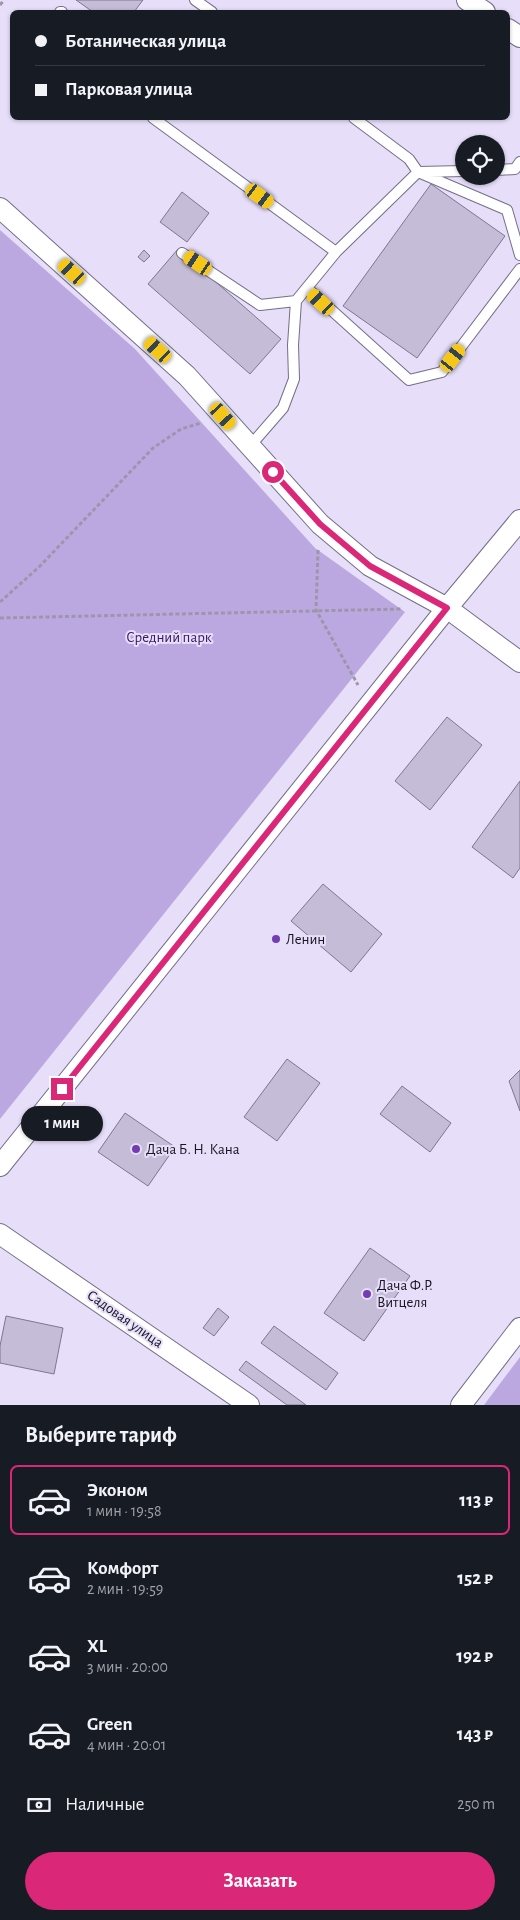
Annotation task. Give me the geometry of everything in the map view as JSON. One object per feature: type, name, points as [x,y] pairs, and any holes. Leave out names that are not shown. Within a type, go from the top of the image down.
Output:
[{"type":"street","points":[[467,0],[482,10]]},
{"type":"street","points":[[0,208],[187,376],[320,524],[370,566],[447,608],[520,662]]},
{"type":"street","points":[[0,1166],[447,608],[520,520]]},
{"type":"street","name":"Садовая улица","points":[[0,1234],[249,1405]]},
{"type":"street","points":[[461,1405],[520,1328]]},
{"type":"lane","points":[[195,0],[209,10]]},
{"type":"lane","points":[[156,120],[336,252]]},
{"type":"lane","points":[[357,120],[409,158],[418,172],[507,210],[520,255]]},
{"type":"lane","points":[[505,170],[514,169],[520,162]]},
{"type":"lane","points":[[250,446],[283,408],[294,379],[293,345],[296,301],[336,252],[418,172],[455,171]]},
{"type":"lane","points":[[182,253],[260,306],[296,301]]},
{"type":"lane","points":[[306,288],[409,380],[442,372],[520,269]]},
{"type":"path","points":[[0,5],[4,0]]},
{"type":"path","points":[[0,602],[39,567],[153,448],[181,429],[223,416]]},
{"type":"path","points":[[320,524],[316,610],[370,704]]},
{"type":"path","points":[[0,618],[409,609]]},
{"type":"green space","name":"Средний парк","points":[[0,230],[135,349],[315,548],[405,612],[0,1119]]},
{"type":"green space","points":[[520,1357],[520,1405],[484,1405]]},
{"type":"building","points":[[76,0],[143,0],[136,10],[90,10]]},
{"type":"building","points":[[431,184],[505,236],[417,358],[343,306]]},
{"type":"building","points":[[182,192],[209,213],[187,242],[160,222]]},
{"type":"building","points":[[178,249],[281,339],[250,374],[148,284]]},
{"type":"building","points":[[144,250],[150,256],[144,262],[138,257]]},
{"type":"building","points":[[447,717],[482,745],[430,810],[395,781]]},
{"type":"building","points":[[520,781],[520,868],[513,878],[472,847]]},
{"type":"building","points":[[323,884],[382,934],[351,972],[291,921]]},
{"type":"building","points":[[287,1059],[320,1083],[277,1141],[244,1117]]},
{"type":"building","points":[[520,1070],[520,1111],[509,1081]]},
{"type":"building","points":[[402,1086],[451,1123],[430,1152],[380,1114]]},
{"type":"building","name":"Дача Б. Н. Кана","points":[[125,1113],[175,1147],[148,1186],[98,1152]]},
{"type":"building","name":"Дача Ф.Р. Витцеля","points":[[370,1248],[410,1276],[364,1341],[324,1313]]},
{"type":"building","points":[[218,1308],[229,1317],[214,1336],[203,1328]]},
{"type":"building","points":[[6,1316],[63,1328],[54,1374],[0,1363],[0,1346]]},
{"type":"building","points":[[274,1326],[338,1373],[326,1390],[261,1343]]},
{"type":"building","points":[[246,1361],[306,1405],[287,1405],[239,1370]]},
{"type":"place","name":"Ленин","points":[[276,939]]},
{"type":"place","name":"Дача Б. Н. Кана","points":[[136,1149]]},
{"type":"place","name":"Дача Ф.Р. Витцеля","points":[[367,1294]]},
{"type":"route","points":[[62,1089],[447,608],[370,566],[320,524],[273,472]]}]
